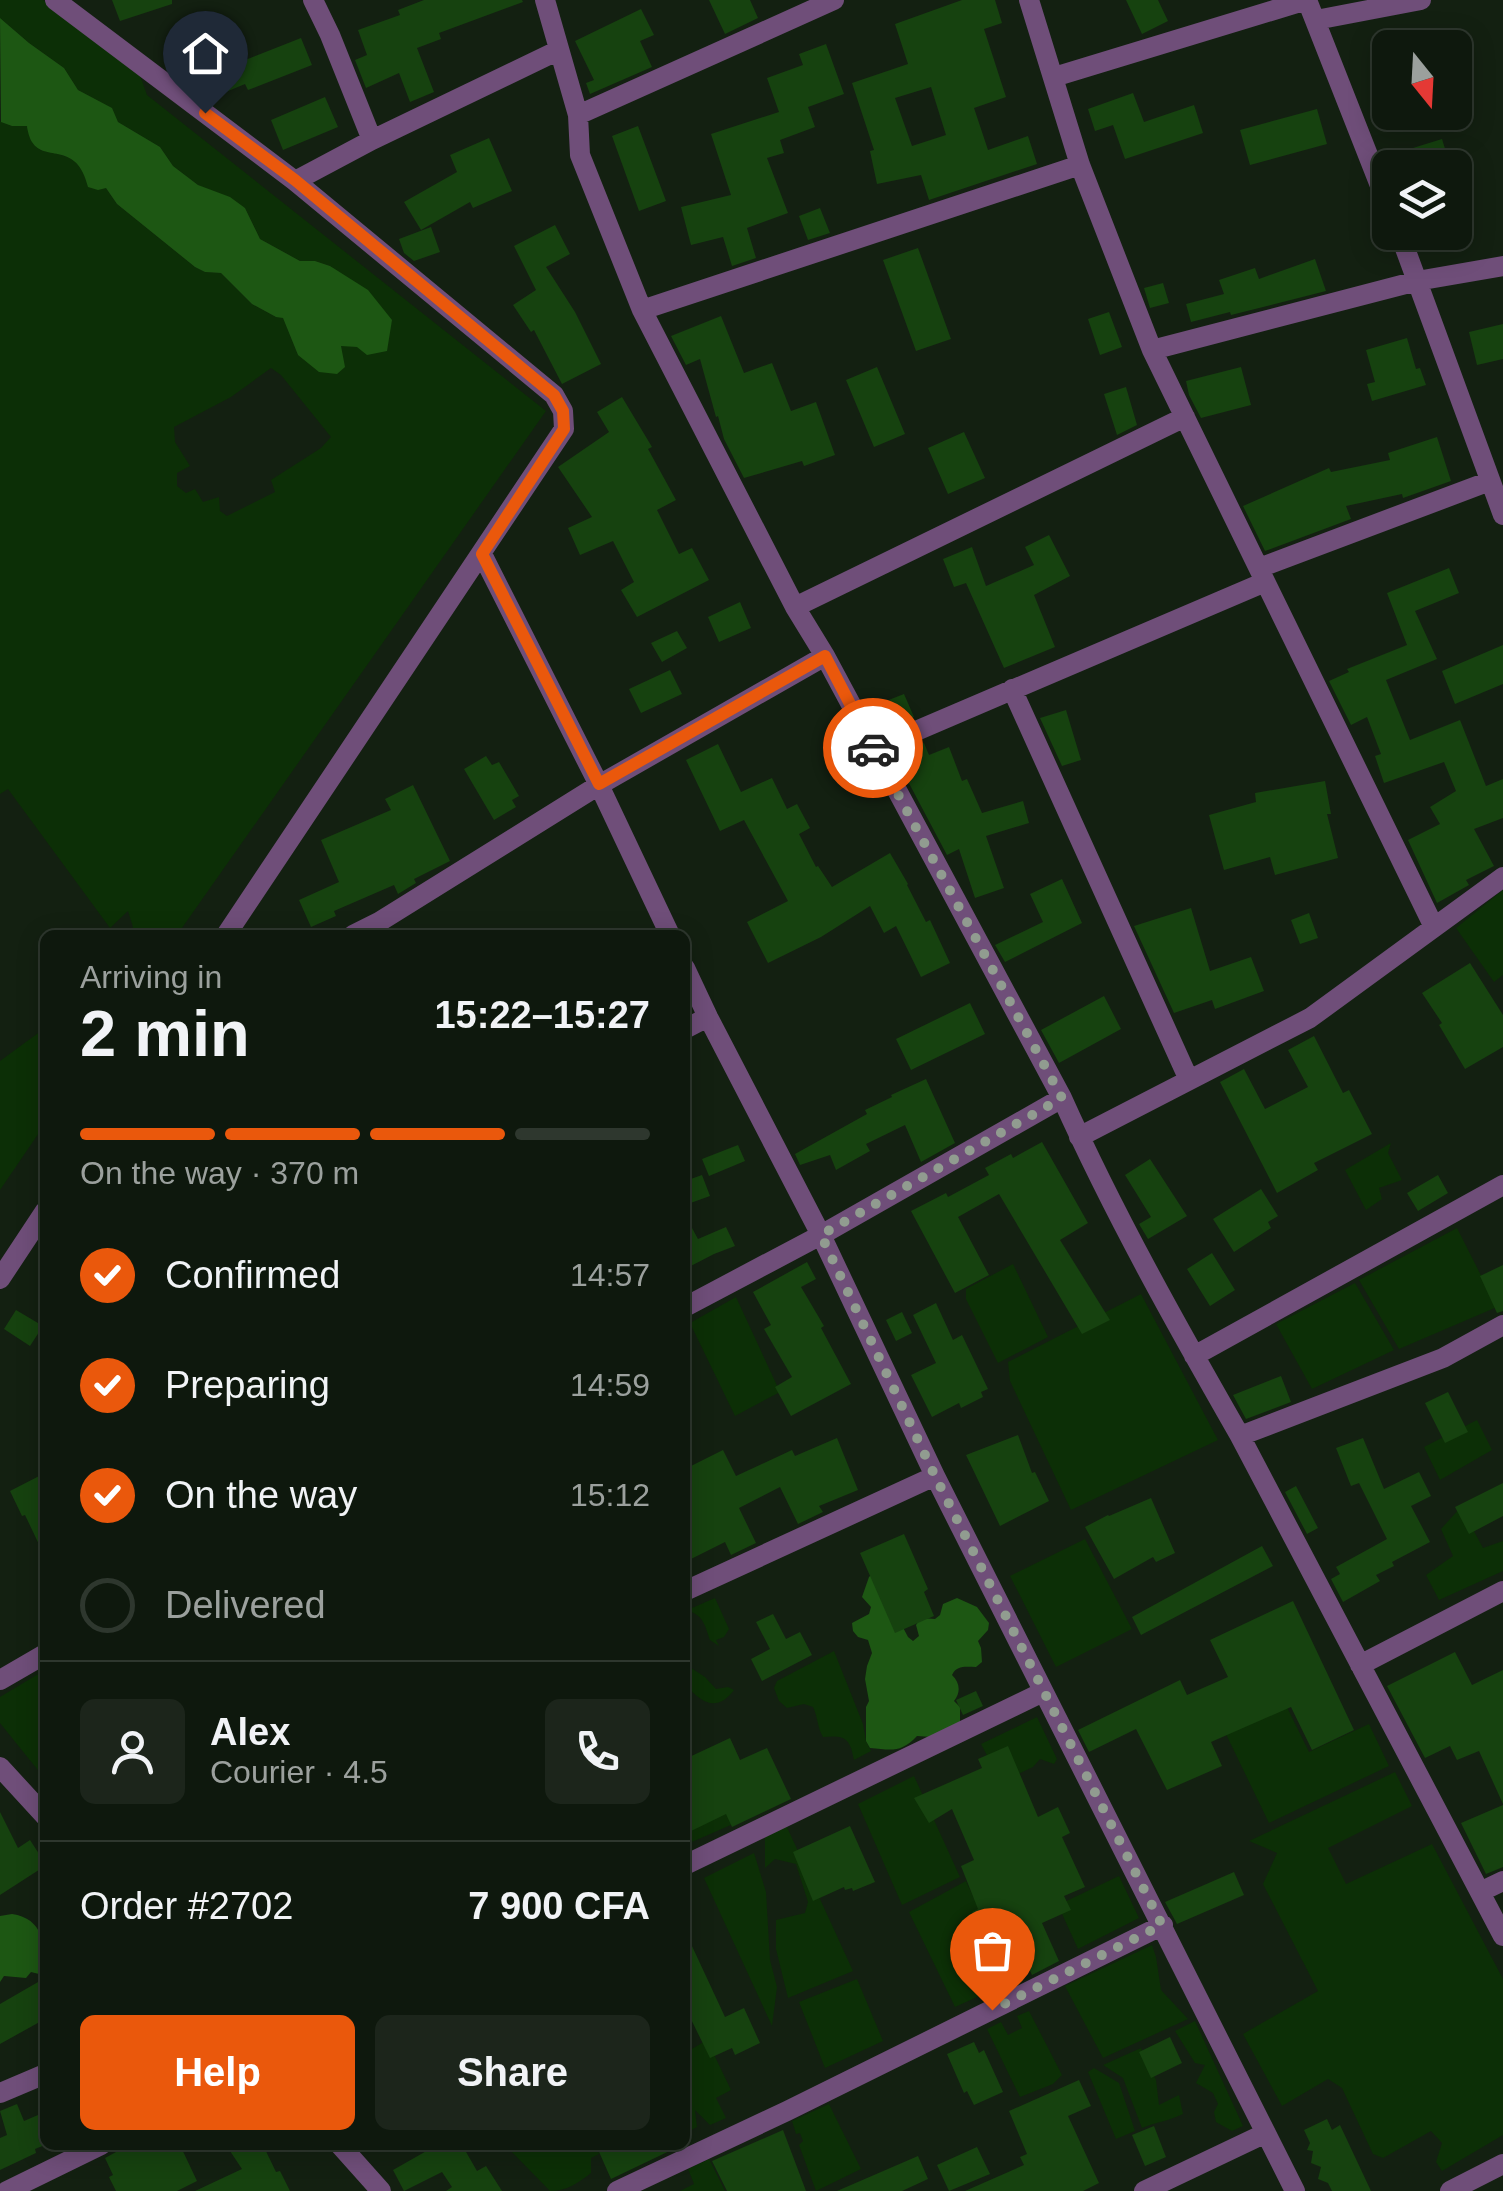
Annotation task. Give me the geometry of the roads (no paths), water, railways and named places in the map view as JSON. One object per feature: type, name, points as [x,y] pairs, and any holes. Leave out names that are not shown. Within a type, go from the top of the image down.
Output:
[{"type":"street","points":[[55,0],[295,180],[554,395],[563,411],[564,429],[229,930]]},
{"type":"street","points":[[313,0],[372,140]]},
{"type":"street","points":[[544,0],[578,116],[580,155],[642,310],[795,606],[1062,1098],[1194,1356],[1503,1936]]},
{"type":"street","points":[[578,116],[834,0]]},
{"type":"street","points":[[1029,0],[1080,165],[1152,350],[1434,927]]},
{"type":"street","points":[[1054,77],[1307,0],[1372,165]]},
{"type":"street","points":[[1316,20],[1421,0]]},
{"type":"street","points":[[295,180],[559,50]]},
{"type":"street","points":[[642,310],[1080,165]]},
{"type":"street","points":[[1405,250],[1503,515]]},
{"type":"street","points":[[1152,350],[1418,281],[1503,266]]},
{"type":"street","points":[[795,606],[1185,417]]},
{"type":"street","points":[[874,749],[1262,575],[1490,481]]},
{"type":"street","points":[[482,554],[599,784],[668,930]]},
{"type":"street","points":[[363,930],[599,784],[825,656]]},
{"type":"street","points":[[1012,689],[1189,1080]]},
{"type":"street","points":[[1079,1136],[1310,1018],[1503,877]]},
{"type":"street","points":[[690,979],[1295,2191]]},
{"type":"street","points":[[690,1027],[708,1017]]},
{"type":"street","points":[[690,1304],[1062,1098]]},
{"type":"street","points":[[1194,1356],[1503,1186]]},
{"type":"street","points":[[0,1279],[40,1219]]},
{"type":"street","points":[[1240,1436],[1443,1358],[1503,1325]]},
{"type":"street","points":[[690,1589],[935,1476]]},
{"type":"street","points":[[1360,1665],[1503,1591]]},
{"type":"street","points":[[0,1680],[40,1657]]},
{"type":"street","points":[[690,1862],[1043,1692]]},
{"type":"street","points":[[0,1767],[40,1811]]},
{"type":"street","points":[[1480,1892],[1503,1881]]},
{"type":"street","points":[[617,2191],[1162,1925]]},
{"type":"street","points":[[0,2094],[40,2076]]},
{"type":"street","points":[[1144,2191],[1266,2133]]},
{"type":"street","points":[[7,2191],[91,2150]]},
{"type":"street","points":[[345,2150],[382,2191]]},
{"type":"street","points":[[1450,2191],[1503,2164]]}]
